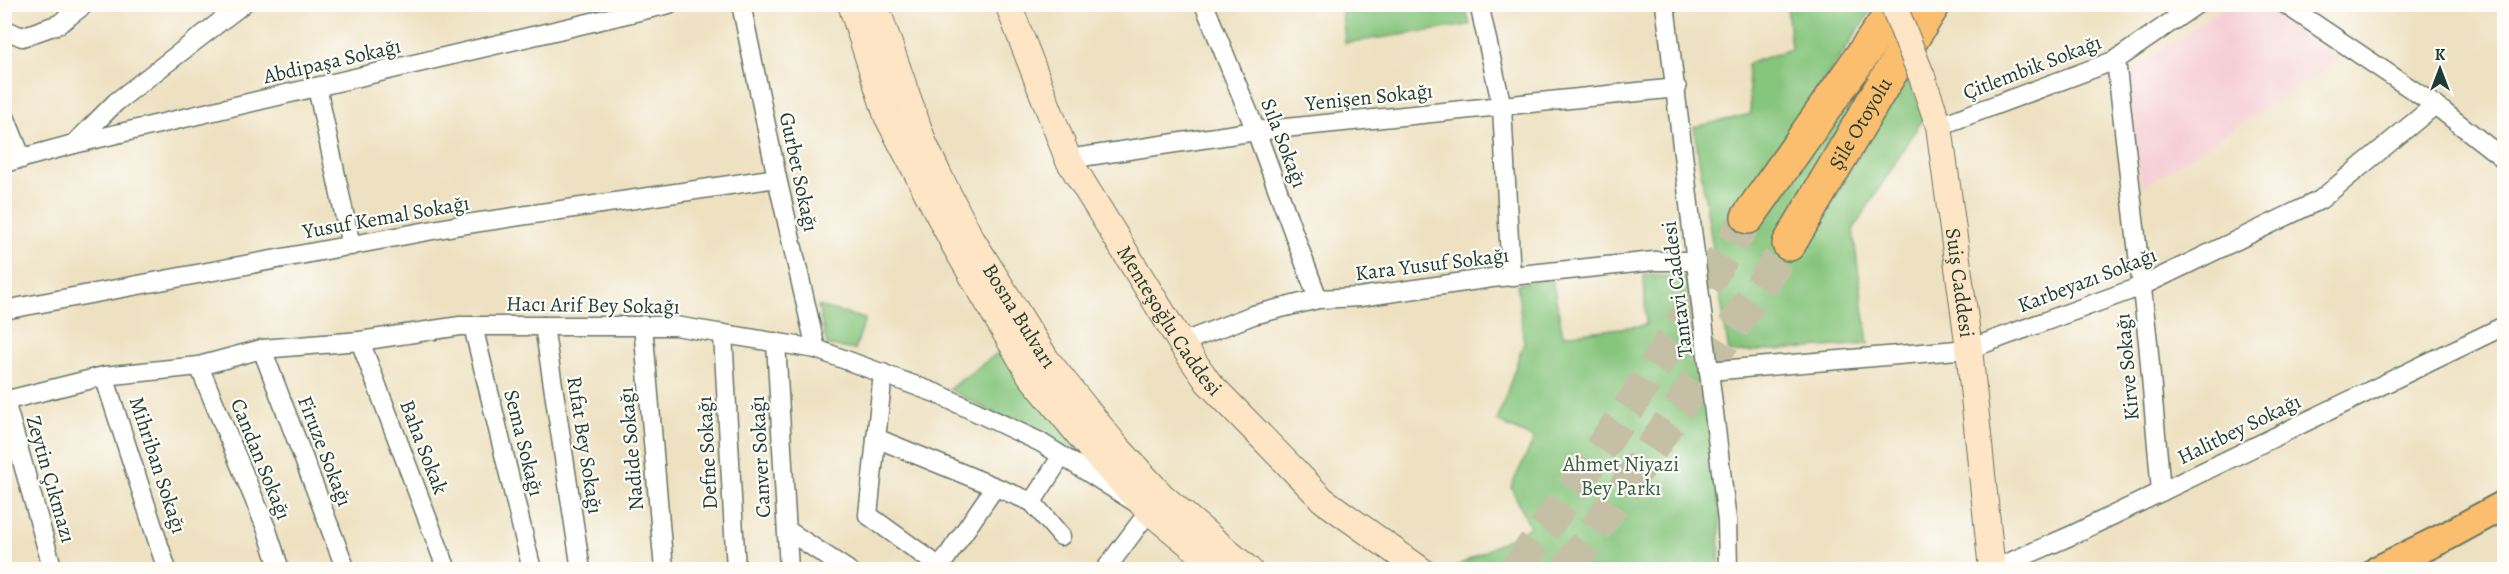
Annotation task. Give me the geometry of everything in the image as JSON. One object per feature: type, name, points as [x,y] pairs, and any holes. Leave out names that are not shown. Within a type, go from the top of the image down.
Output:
[{"type":"highway","name":"Şile Otoyolu","points":[[1748,217],[1898,4]]},
{"type":"highway","name":"Şile Otoyolu","points":[[1789,244],[1881,88],[1934,4]]},
{"type":"main road","name":"Bosna Bulvarı","points":[[851,4],[887,116],[955,246],[1024,365],[1094,453],[1149,511],[1221,570]]},
{"type":"main road","name":"Bosna Bulvarı","points":[[875,4],[924,144],[938,174],[969,235],[1046,358],[1115,445],[1162,496],[1249,570]]},
{"type":"main road","name":"Menteşoğlu Caddesi","points":[[1008,4],[1068,159],[1180,343],[1208,382],[1323,500],[1420,569]]},
{"type":"main road","name":"Suiş Caddesi","points":[[1893,4],[1940,126],[1969,349],[1992,570]]},
{"type":"main road","points":[[2378,570],[2505,505]]},
{"type":"street","points":[[4,28],[22,37],[58,24],[86,4]]},
{"type":"street","points":[[75,144],[117,102],[243,4]]},
{"type":"street","name":"Abdipaşa Sokağı","points":[[13,161],[75,144],[669,4]]},
{"type":"street","name":"Gurbet Sokağı","points":[[741,4],[816,349]]},
{"type":"street","name":"Sıla Sokağı","points":[[1204,4],[1256,131],[1318,299]]},
{"type":"street","points":[[1479,4],[1502,106],[1511,277]]},
{"type":"street","name":"Tantavi Caddesi","points":[[1665,4],[1677,88],[1727,521],[1728,570]]},
{"type":"street","name":"Çitlembik Sokağı","points":[[1940,126],[2116,60],[2197,4]]},
{"type":"street","points":[[2285,4],[2502,151]]},
{"type":"street","name":"Kirve Sokağı","points":[[2116,60],[2142,286],[2161,492]]},
{"type":"street","points":[[317,87],[351,246]]},
{"type":"street","name":"Yenişen Sokağı","points":[[1068,159],[1256,131],[1677,88]]},
{"type":"street","name":"Karbeyazı Sokağı","points":[[1709,371],[1969,349],[2142,286],[2320,200],[2436,105]]},
{"type":"street","points":[[4,114],[13,161]]},
{"type":"street","name":"Yusuf Kemal Sokağı","points":[[4,310],[460,225],[777,178]]},
{"type":"street","name":"Kara Yusuf Sokağı","points":[[1180,343],[1253,315],[1318,299],[1360,297],[1654,261],[1696,261]]},
{"type":"street","name":"Nadide Sokağı","points":[[643,325],[664,570]]},
{"type":"street","name":"Hacı Arif Bey Sokağı","points":[[5,401],[104,376],[199,366],[262,350],[360,341],[473,326],[675,326],[816,349],[938,394],[1040,442],[1149,511]]},
{"type":"street","name":"Sema Sokağı","points":[[473,326],[532,570]]},
{"type":"street","name":"Rıfat Bey Sokağı","points":[[544,326],[581,570]]},
{"type":"street","name":"Halitbey Sokağı","points":[[1992,570],[2161,492],[2505,326]]},
{"type":"street","name":"Defne Sokağı","points":[[723,334],[736,570]]},
{"type":"street","name":"Baha Sokak","points":[[360,341],[447,570]]},
{"type":"street","name":"Canver Sokağı","points":[[776,342],[789,570]]},
{"type":"street","name":"Firuze Sokağı","points":[[262,350],[346,570]]},
{"type":"street","name":"Candan Sokağı","points":[[199,366],[267,530],[280,570]]},
{"type":"street","points":[[883,373],[868,515],[942,568],[995,487]]},
{"type":"street","name":"Mihriban Sokağı","points":[[104,376],[167,570]]},
{"type":"street","name":"Zeytin Çıkmazı","points":[[5,401],[53,570]]},
{"type":"street","points":[[876,438],[1032,502],[1061,536]]},
{"type":"street","points":[[1032,502],[1061,457]]},
{"type":"street","points":[[1105,570],[1149,511]]},
{"type":"street","points":[[787,530],[848,570]]},
{"type":"shaded area","points":[[2227,5],[2263,5],[2341,60],[2141,188],[2124,77]]},
{"type":"green space","points":[[1341,5],[1465,5],[1470,25],[1345,43]]},
{"type":"green space","points":[[1787,5],[1875,5],[1762,172],[1758,217],[1780,201],[1889,28],[1891,42],[1810,240],[1906,74],[1924,117],[1853,230],[1868,344],[1729,353],[1694,127],[1751,114],[1747,64],[1791,49]]},
{"type":"green space","name":"Ahmet Niyazi Bey Parkı","points":[[1644,275],[1685,278],[1695,297],[1720,519],[1719,569],[1450,570],[1530,527],[1511,487],[1534,439],[1497,421],[1524,342],[1517,284],[1552,279],[1563,335],[1646,325]]},
{"type":"green space","points":[[818,306],[865,319],[855,350],[827,345]]},
{"type":"green space","points":[[1003,349],[1094,468],[949,389]]},
{"type":"tunnel","points":[[1516,570],[1630,406],[1748,217]]},
{"type":"tunnel","points":[[1567,570],[1789,244]]}]
